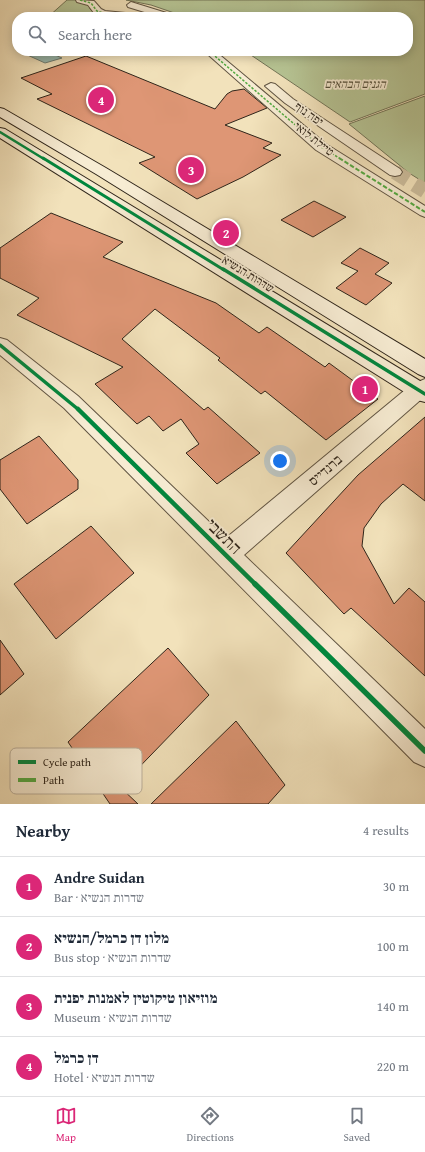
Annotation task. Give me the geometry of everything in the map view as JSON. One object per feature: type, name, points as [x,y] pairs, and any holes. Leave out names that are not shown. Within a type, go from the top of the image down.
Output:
[{"type":"street","points":[[80,0],[92,2],[94,8],[100,12]]},
{"type":"street","points":[[121,3],[152,12]]},
{"type":"street","name":"טיילת לואי","points":[[215,56],[321,147],[425,212]]},
{"type":"street","name":"יפה נוף","points":[[260,77],[289,101],[395,172]]},
{"type":"street","name":"שדרות הנשיא","points":[[0,112],[102,171],[423,385]]},
{"type":"street","name":"שדרות הנשיא","points":[[0,132],[423,385]]},
{"type":"street","name":"התשבי","points":[[0,345],[71,402],[425,751]]},
{"type":"street","name":"ברנדייס","points":[[225,555],[423,385]]},
{"type":"green space","points":[[67,0],[82,0],[88,2],[90,9],[93,12],[54,12]]},
{"type":"green space","name":"הגנים הבהאים","points":[[126,0],[425,0],[425,94],[350,122],[252,56],[413,56],[413,12],[171,12],[151,5]]},
{"type":"green space","points":[[425,96],[425,183],[409,173],[349,124]]},
{"type":"water","points":[[30,56],[57,56],[62,58],[45,63]]},
{"type":"building","points":[[86,56],[215,109],[227,94],[232,91],[244,89],[267,108],[225,125],[272,143],[263,148],[281,155],[243,177],[197,199],[139,163],[155,157],[37,99],[52,94],[21,78]]},
{"type":"building","points":[[314,201],[346,217],[313,237],[281,220]]},
{"type":"building","points":[[51,213],[123,242],[103,257],[216,303],[259,333],[267,327],[325,367],[329,363],[378,399],[326,440],[265,391],[261,394],[218,360],[220,358],[155,309],[122,339],[204,410],[208,407],[260,453],[217,484],[186,453],[199,444],[181,419],[163,431],[149,416],[137,424],[95,384],[123,367],[17,315],[39,298],[0,278],[0,248]]},
{"type":"building","points":[[360,248],[389,263],[375,274],[392,283],[366,305],[336,288],[358,271],[341,263]]},
{"type":"building","points":[[425,417],[425,501],[403,484],[381,504],[364,528],[362,546],[394,604],[409,588],[425,602],[425,676],[351,608],[344,614],[286,553],[358,475]]},
{"type":"building","points":[[39,436],[78,480],[78,489],[27,524],[0,489],[0,460]]},
{"type":"building","points":[[91,526],[134,573],[56,639],[14,584]]},
{"type":"building","points":[[0,640],[24,674],[0,695]]},
{"type":"building","points":[[168,648],[209,695],[142,764],[142,748],[72,748],[68,742]]},
{"type":"building","points":[[236,721],[285,785],[268,804],[151,804]]},
{"type":"building","points":[[103,794],[127,794],[138,804],[110,804]]},
{"type":"tunnel","points":[[395,172],[425,191]]},
{"type":"marked path","points":[[80,0],[93,4],[94,8],[100,12]]},
{"type":"marked path","points":[[215,56],[321,147],[425,212]]},
{"type":"cycle path","points":[[0,132],[425,394]]},
{"type":"cycle path","points":[[0,345],[71,402],[425,751]]},
{"type":"place","name":"דן כרמל","points":[[101,100]]},
{"type":"place","name":"מוזיאון טיקוטין לאמנות יפנית","points":[[191,170]]},
{"type":"place","name":"מלון דן כרמל/הנשיא","points":[[226,233]]},
{"type":"place","name":"Andre Suidan","points":[[365,389]]}]
